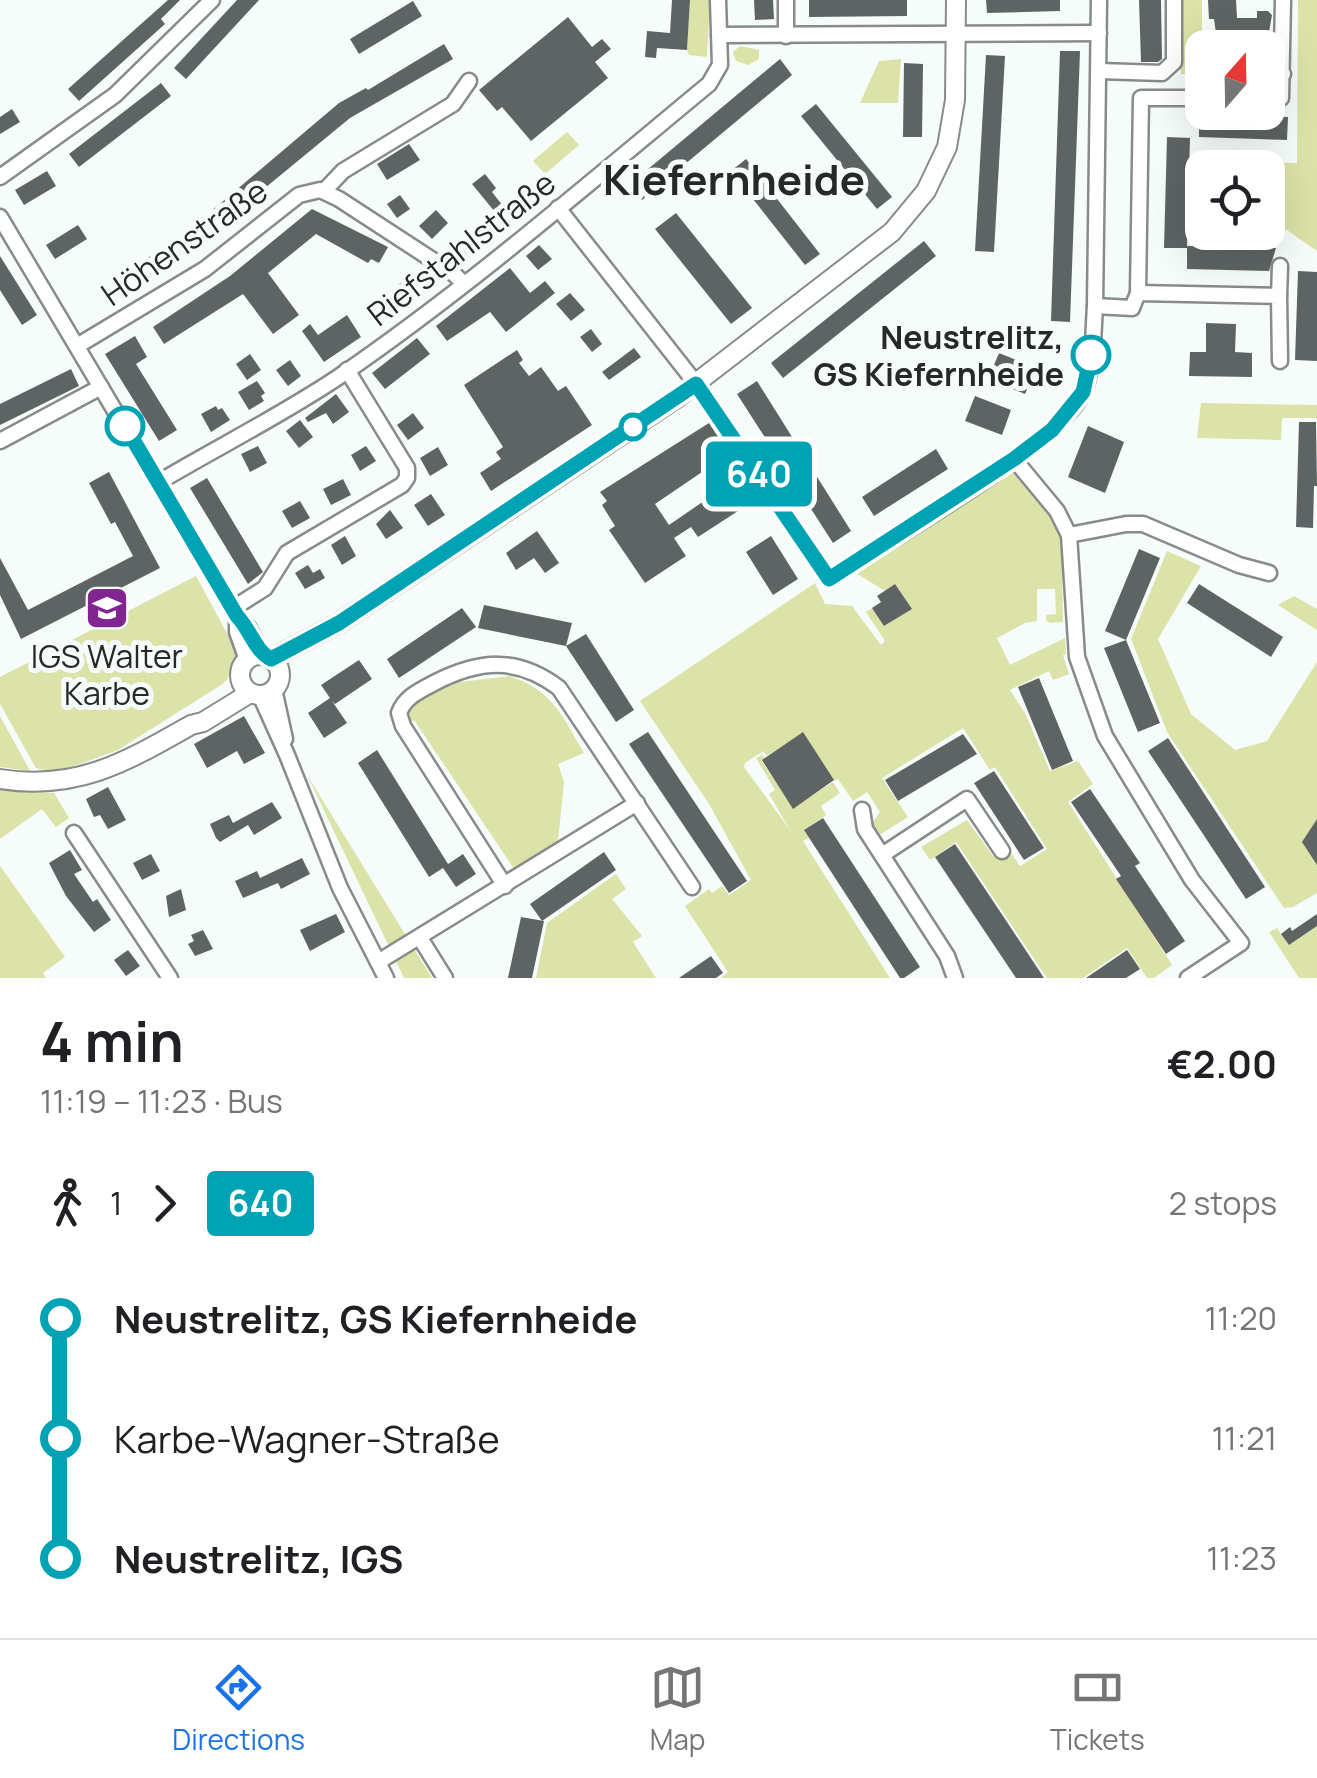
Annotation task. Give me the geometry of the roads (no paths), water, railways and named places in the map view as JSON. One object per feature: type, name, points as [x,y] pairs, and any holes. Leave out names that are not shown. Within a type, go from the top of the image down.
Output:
[{"type":"street","points":[[0,176],[115,95],[212,0]]},
{"type":"street","name":"Riefstahlstraße","points":[[159,482],[347,370],[558,208],[714,79],[720,65],[718,0]]},
{"type":"street","points":[[786,0],[786,36]]},
{"type":"street","points":[[0,778],[41,783],[80,778],[131,758],[191,724],[203,722],[261,676],[696,384],[892,232],[926,191],[947,147],[956,100],[956,0]]},
{"type":"street","points":[[558,208],[696,384],[829,579],[1014,459],[1064,418],[1083,392],[1092,352],[1095,306],[1099,0]]},
{"type":"street","points":[[1100,72],[1162,73],[1174,62],[1174,0]]},
{"type":"street","points":[[1280,30],[1283,0]]},
{"type":"street","points":[[718,36],[1099,33]]},
{"type":"street","name":"Höhenstraße","points":[[78,346],[205,268],[299,195],[309,190],[324,191],[343,171],[453,104],[469,81]]},
{"type":"street","points":[[1095,306],[1132,308],[1138,293],[1140,98],[1185,98]]},
{"type":"street","points":[[324,191],[463,283]]},
{"type":"street","points":[[0,216],[235,613],[248,627],[287,755],[340,888],[386,978]]},
{"type":"street","points":[[1280,266],[1280,361]]},
{"type":"street","points":[[1138,293],[1279,296]]},
{"type":"street","points":[[235,613],[265,588],[286,552],[402,486],[407,478],[406,468],[347,370]]},
{"type":"street","points":[[0,441],[102,386]]},
{"type":"street","points":[[1014,459],[1057,510],[1070,535],[1077,658],[1105,736],[1192,880],[1240,943],[1188,978]]},
{"type":"street","points":[[1070,535],[1143,524],[1239,565],[1269,573]]},
{"type":"street","points":[[505,886],[398,713],[405,700],[472,666],[494,663],[528,668],[559,688],[692,888]]},
{"type":"street","points":[[378,962],[505,886],[634,798]]},
{"type":"street","points":[[882,854],[967,800],[1002,851]]},
{"type":"street","points":[[862,810],[865,829],[947,956],[954,978]]},
{"type":"street","points":[[74,833],[170,978]]},
{"type":"street","points":[[420,938],[445,978]]},
{"type":"place","name":"Neustrelitz, GS Kiefernheide","points":[[1091,355]]},
{"type":"place","name":"IGS Walter Karbe","points":[[107,608]]},
{"type":"district","name":"Kiefernheide","points":[[734,179]]}]
